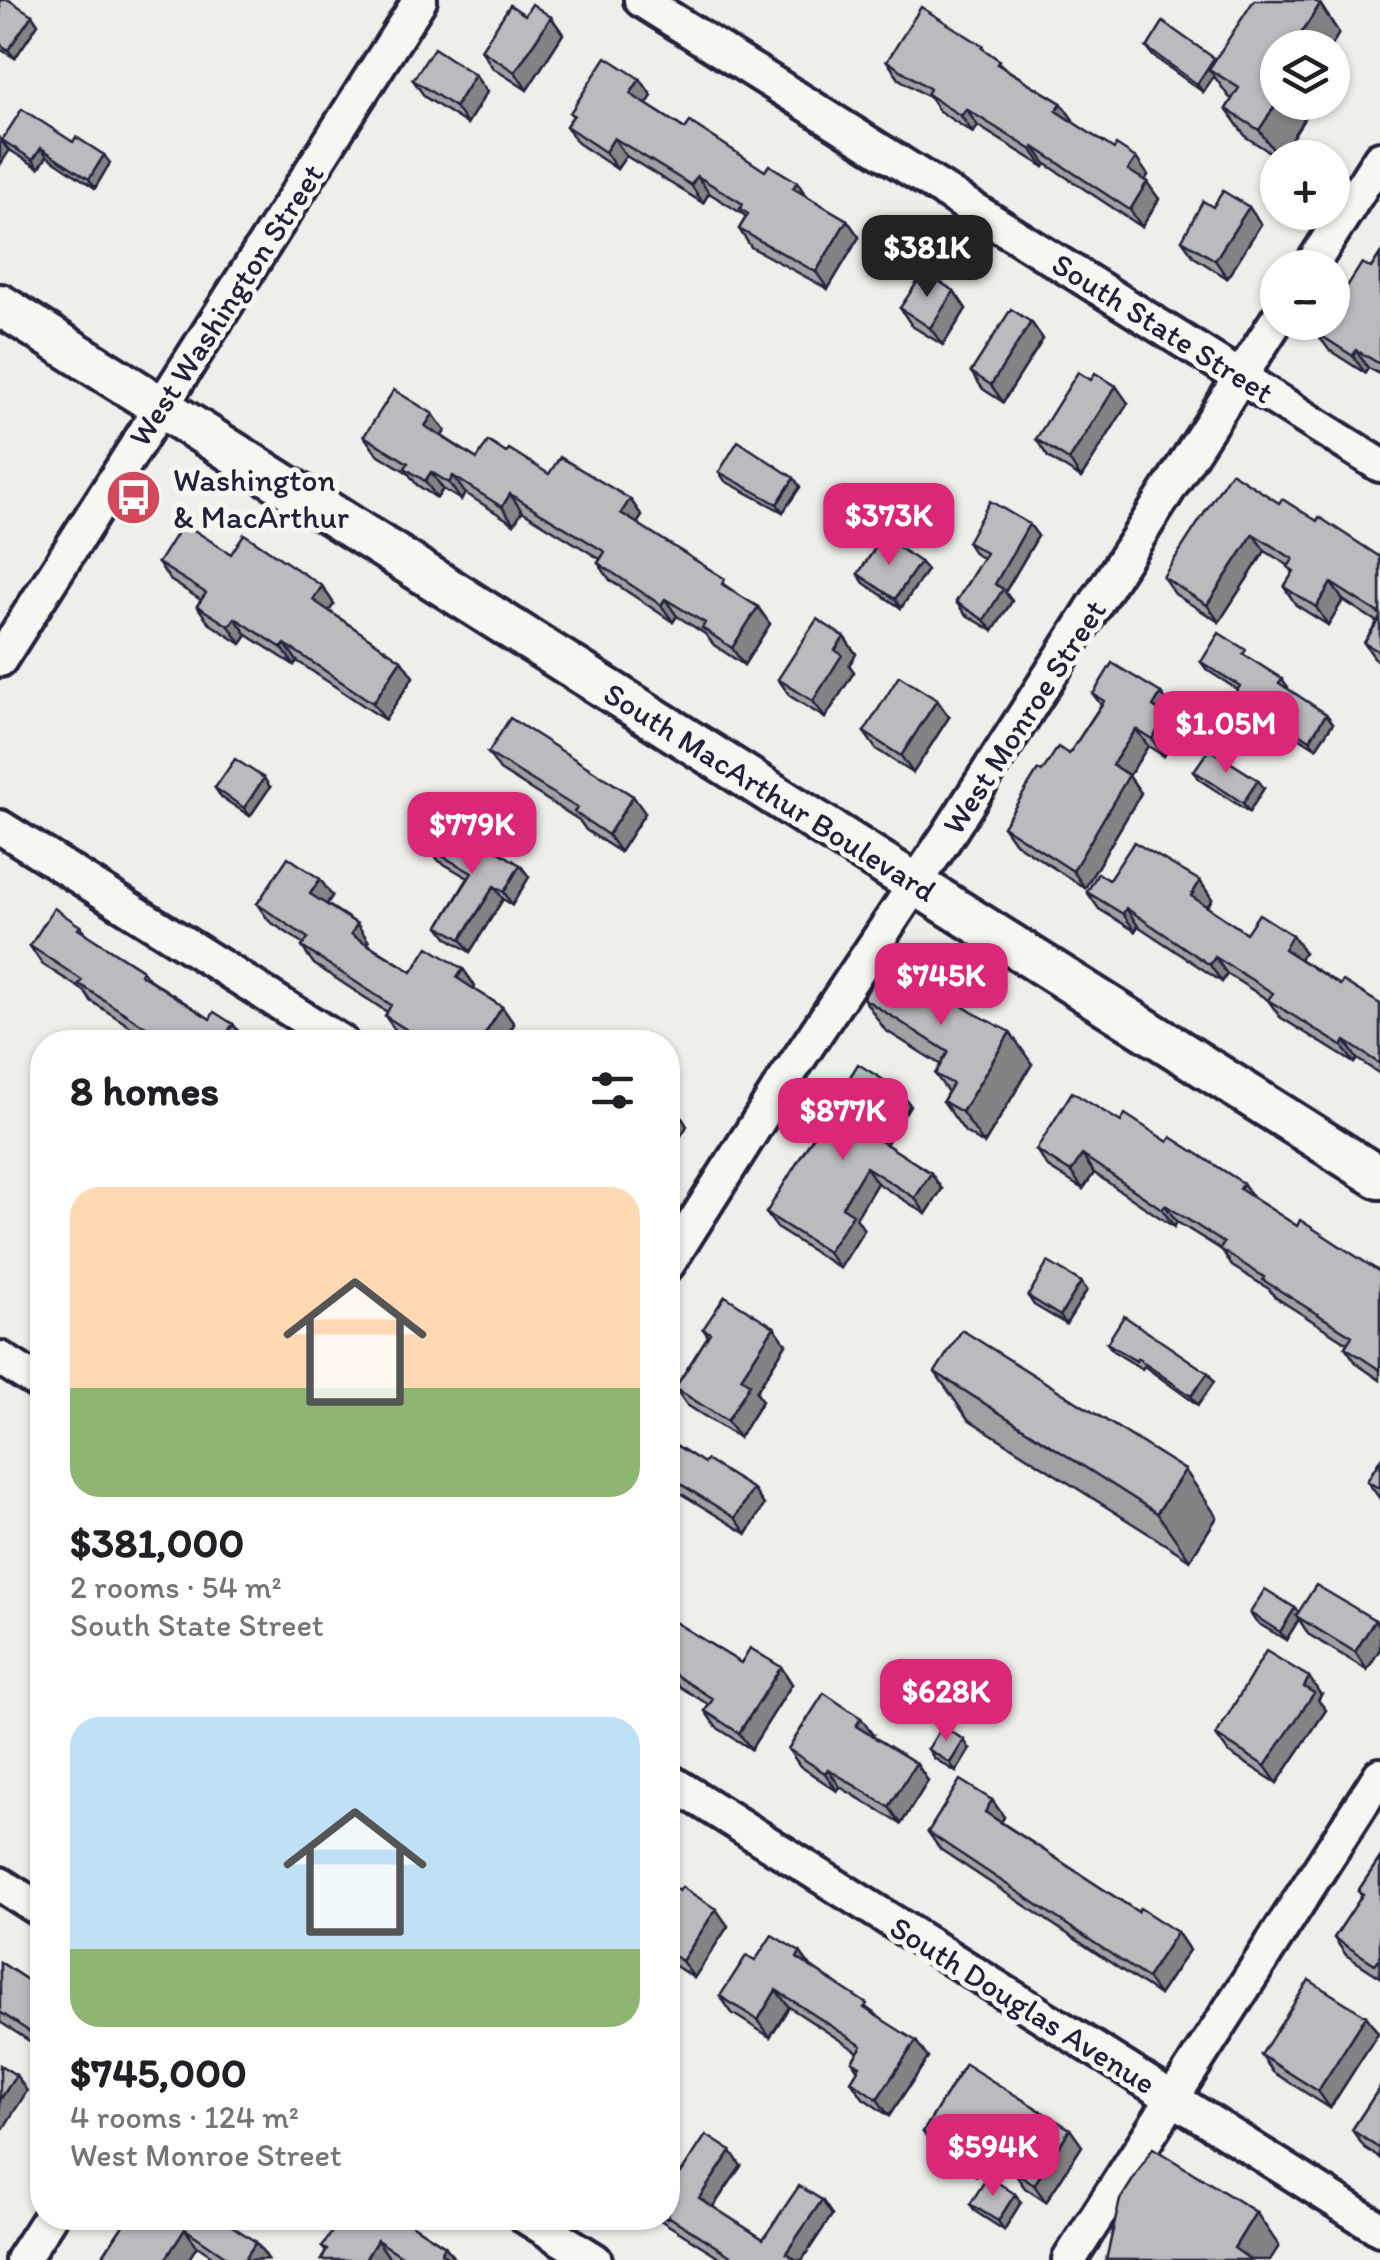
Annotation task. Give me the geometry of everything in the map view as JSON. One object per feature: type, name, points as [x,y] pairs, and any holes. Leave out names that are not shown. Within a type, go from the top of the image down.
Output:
[{"type":"main road","name":"South MacArthur Boulevard","points":[[0,305],[1380,1178]]},
{"type":"street","name":"West Washington Street","points":[[0,660],[420,0]]},
{"type":"street","name":"South State Street","points":[[642,0],[1380,465]]},
{"type":"street","points":[[1321,250],[1380,158]]},
{"type":"street","name":"West Monroe Street","points":[[680,1240],[916,883],[1264,340]]},
{"type":"street","points":[[0,827],[322,1030]]},
{"type":"street","points":[[0,1358],[30,1377]]},
{"type":"street","points":[[1069,2260],[1380,1775]]},
{"type":"street","name":"South Douglas Avenue","points":[[680,1788],[1380,2230]]},
{"type":"street","points":[[0,1884],[30,1903]]},
{"type":"street","points":[[22,2260],[41,2230]]},
{"type":"street","points":[[547,2230],[595,2260]]},
{"type":"building","points":[[0,0],[9,0],[32,15],[8,50],[0,44]]},
{"type":"building","points":[[1254,0],[1312,0],[1320,4],[1303,30],[1260,30],[1260,120],[1266,120],[1259,130],[1226,109],[1239,88],[1209,69]]},
{"type":"building","points":[[532,4],[551,17],[515,72],[481,50],[510,5],[525,15]]},
{"type":"building","points":[[921,7],[983,46],[999,60],[997,64],[1061,103],[1056,111],[1114,149],[1116,145],[1136,158],[1128,170],[1147,182],[1130,210],[1034,147],[1032,150],[966,109],[961,116],[927,94],[930,89],[887,61]]},
{"type":"building","points":[[1163,22],[1214,58],[1197,84],[1147,48]]},
{"type":"building","points":[[434,48],[475,75],[455,107],[413,80]]},
{"type":"building","points":[[606,57],[640,79],[630,94],[685,129],[690,122],[765,171],[769,165],[797,182],[793,188],[847,220],[816,272],[739,229],[748,214],[740,209],[743,204],[697,176],[691,185],[614,138],[605,152],[566,126],[574,115],[570,113]]},
{"type":"building","points":[[22,109],[73,142],[76,137],[104,155],[89,179],[41,148],[33,160],[2,140]]},
{"type":"building","points":[[1223,191],[1249,207],[1215,260],[1182,240],[1203,201],[1213,207]]},
{"type":"building","points":[[1380,254],[1380,364],[1356,350],[1353,356],[1328,340],[1350,340],[1350,282],[1362,263],[1371,268]]},
{"type":"building","points":[[924,272],[954,291],[930,328],[900,308]]},
{"type":"building","points":[[1011,309],[1031,322],[991,385],[971,372]]},
{"type":"building","points":[[1078,372],[1091,380],[1095,373],[1116,386],[1069,460],[1036,439]]},
{"type":"building","points":[[394,390],[433,414],[425,426],[477,459],[488,441],[549,474],[560,457],[630,499],[621,513],[725,579],[722,584],[758,607],[732,648],[702,628],[705,623],[665,599],[661,605],[598,563],[605,552],[510,494],[502,507],[453,476],[449,483],[431,472],[425,481],[405,468],[408,463],[364,436]]},
{"type":"building","points":[[738,441],[794,478],[777,504],[719,472]]},
{"type":"building","points":[[1231,472],[1279,503],[1282,499],[1317,521],[1319,517],[1380,557],[1380,614],[1331,583],[1316,607],[1284,587],[1294,571],[1288,567],[1293,559],[1253,534],[1207,605],[1163,577]]},
{"type":"building","points":[[990,501],[1029,524],[995,584],[1003,589],[984,620],[956,602],[986,553],[967,542]]},
{"type":"building","points":[[183,523],[231,554],[244,534],[322,586],[313,600],[401,660],[373,703],[285,644],[282,648],[235,618],[229,626],[197,606],[206,593],[158,563]]},
{"type":"building","points":[[883,536],[920,562],[895,599],[858,574]]},
{"type":"building","points":[[1380,618],[1380,652],[1364,643]]},
{"type":"building","points":[[817,619],[844,637],[835,650],[842,655],[813,701],[778,679]]},
{"type":"building","points":[[1219,633],[1282,679],[1279,683],[1326,714],[1310,740],[1236,692],[1240,686],[1201,662]]},
{"type":"building","points":[[1112,663],[1161,693],[1153,706],[1167,715],[1152,739],[1136,729],[1112,765],[1129,775],[1073,871],[1003,826],[1038,770],[1042,772],[1058,747],[1069,754],[1104,701],[1093,694]]},
{"type":"building","points":[[899,676],[937,700],[901,756],[864,732]]},
{"type":"building","points":[[510,718],[633,796],[608,835],[574,812],[577,808],[488,753]]},
{"type":"building","points":[[1209,749],[1258,780],[1243,803],[1194,771]]},
{"type":"building","points":[[235,759],[264,778],[244,808],[215,788]]},
{"type":"building","points":[[444,825],[520,865],[504,892],[494,886],[461,939],[439,926],[472,873],[430,849]]},
{"type":"building","points":[[1134,842],[1200,881],[1191,896],[1246,933],[1259,914],[1292,935],[1284,949],[1340,985],[1343,981],[1380,1004],[1380,1064],[1345,1041],[1342,1046],[1268,1000],[1273,993],[1215,957],[1210,965],[1126,908],[1123,914],[1087,892],[1098,873],[1109,880]]},
{"type":"building","points":[[288,857],[320,879],[310,894],[357,924],[351,934],[412,972],[428,947],[463,969],[457,978],[502,1007],[488,1030],[407,1030],[385,1016],[391,1005],[302,947],[308,938],[257,904]]},
{"type":"building","points":[[54,908],[80,926],[78,929],[142,970],[140,974],[210,1019],[214,1012],[233,1024],[229,1030],[150,1030],[79,984],[82,980],[30,946]]},
{"type":"building","points":[[888,959],[1010,1032],[962,1112],[943,1101],[953,1084],[935,1074],[948,1052],[863,998]]},
{"type":"building","points":[[858,1064],[898,1089],[870,1134],[931,1173],[915,1198],[866,1167],[842,1207],[853,1214],[828,1252],[766,1213]]},
{"type":"building","points":[[1072,1092],[1121,1122],[1125,1114],[1168,1142],[1171,1137],[1243,1183],[1240,1189],[1297,1226],[1300,1220],[1380,1272],[1380,1370],[1345,1347],[1352,1336],[1263,1280],[1264,1277],[1220,1249],[1224,1243],[1165,1205],[1162,1209],[1082,1155],[1071,1172],[1036,1150]]},
{"type":"building","points":[[1048,1262],[1081,1282],[1060,1316],[1028,1296]]},
{"type":"building","points":[[725,1296],[774,1327],[741,1378],[750,1384],[727,1421],[680,1391],[680,1380],[710,1333],[703,1329]]},
{"type":"building","points":[[1124,1316],[1208,1373],[1191,1396],[1137,1358],[1136,1361],[1107,1343]]},
{"type":"building","points":[[962,1330],[1185,1470],[1157,1513],[935,1372]]},
{"type":"building","points":[[680,1448],[753,1489],[735,1518],[680,1484]]},
{"type":"building","points":[[1380,1460],[1380,1489],[1367,1481]]},
{"type":"building","points":[[1316,1585],[1375,1620],[1355,1652],[1296,1616]]},
{"type":"building","points":[[1265,1589],[1295,1608],[1280,1632],[1250,1613]]},
{"type":"building","points":[[680,1625],[741,1663],[750,1648],[781,1667],[739,1733],[705,1711],[713,1699],[680,1678]]},
{"type":"building","points":[[1266,1651],[1309,1677],[1304,1687],[1314,1693],[1265,1766],[1216,1735]]},
{"type":"building","points":[[824,1693],[861,1718],[856,1726],[916,1763],[889,1807],[788,1749]]},
{"type":"building","points":[[942,1726],[964,1740],[950,1763],[928,1749]]},
{"type":"building","points":[[960,1780],[992,1800],[985,1812],[1138,1912],[1140,1908],[1177,1932],[1147,1978],[928,1832]]},
{"type":"building","points":[[1380,1858],[1380,1958],[1375,1964],[1334,1938],[1363,1894],[1358,1891]]},
{"type":"building","points":[[682,1887],[716,1909],[682,1961],[680,1890]]},
{"type":"building","points":[[772,1935],[800,1952],[797,1958],[867,2004],[864,2008],[916,2041],[877,2099],[851,2081],[860,2066],[852,2061],[862,2046],[776,1990],[758,2020],[720,1996],[746,1956],[755,1961]]},
{"type":"building","points":[[0,1962],[30,1982],[30,2032],[0,2012]]},
{"type":"building","points":[[1309,1980],[1366,2016],[1318,2091],[1261,2055]]},
{"type":"building","points":[[965,2064],[1070,2129],[1034,2185],[1013,2171],[1029,2145],[989,2119],[965,2158],[923,2132]]},
{"type":"building","points":[[0,2065],[16,2075],[0,2100]]},
{"type":"building","points":[[1380,2087],[1380,2149],[1352,2130]]},
{"type":"building","points":[[706,2135],[731,2151],[699,2198],[763,2239],[799,2186],[822,2200],[786,2253],[797,2260],[737,2260],[680,2224],[681,2173]]},
{"type":"building","points":[[1153,2148],[1256,2212],[1234,2248],[1251,2260],[1106,2260],[1120,2200]]},
{"type":"building","points":[[988,2176],[1015,2194],[998,2221],[970,2204]]},
{"type":"building","points":[[120,2230],[184,2230],[165,2260],[100,2260]]},
{"type":"building","points":[[186,2230],[238,2230],[256,2242],[244,2260],[231,2260]]},
{"type":"building","points":[[333,2230],[420,2230],[445,2246],[441,2253],[451,2260],[408,2260],[377,2240],[365,2260],[321,2260],[327,2250],[322,2247]]},
{"type":"place","name":"Washington & MacArthur","points":[[134,498]]}]
